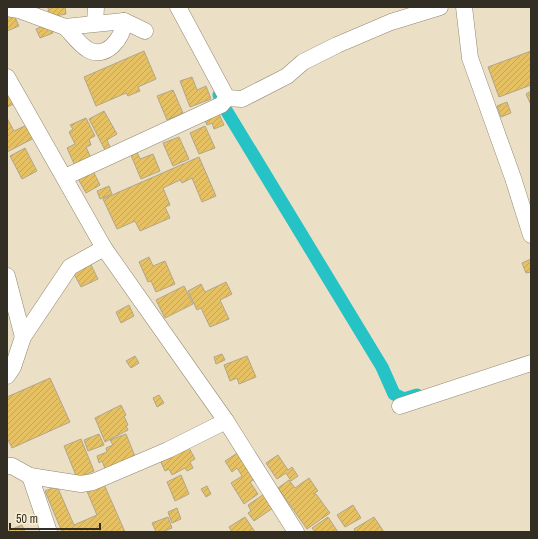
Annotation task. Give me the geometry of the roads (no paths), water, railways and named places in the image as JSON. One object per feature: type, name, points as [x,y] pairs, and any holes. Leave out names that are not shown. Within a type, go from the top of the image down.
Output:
[{"type":"street","points":[[95,23],[96,7]]},
{"type":"street","points":[[178,7],[225,101]]},
{"type":"street","points":[[65,177],[225,101],[242,99],[287,76],[303,62],[337,45],[391,22],[440,7]]},
{"type":"street","points":[[464,7],[470,58],[513,178],[531,235]]},
{"type":"street","points":[[7,8],[19,10],[65,27],[88,50],[99,52],[111,48],[120,39],[124,28],[124,21]]},
{"type":"street","points":[[65,27],[124,21],[145,30]]},
{"type":"street","points":[[7,77],[104,248],[226,421],[296,532]]},
{"type":"street","points":[[7,376],[14,367],[23,337],[70,267],[104,248]]},
{"type":"street","points":[[7,276],[23,337]]},
{"type":"street","points":[[400,406],[531,363]]},
{"type":"street","points":[[7,466],[12,466],[30,476],[81,484],[94,482],[168,450],[226,421]]},
{"type":"street","points":[[30,476],[50,532]]},
{"type":"waterway","points":[[219,95],[226,110],[382,367],[394,394],[404,399],[417,395]]}]
